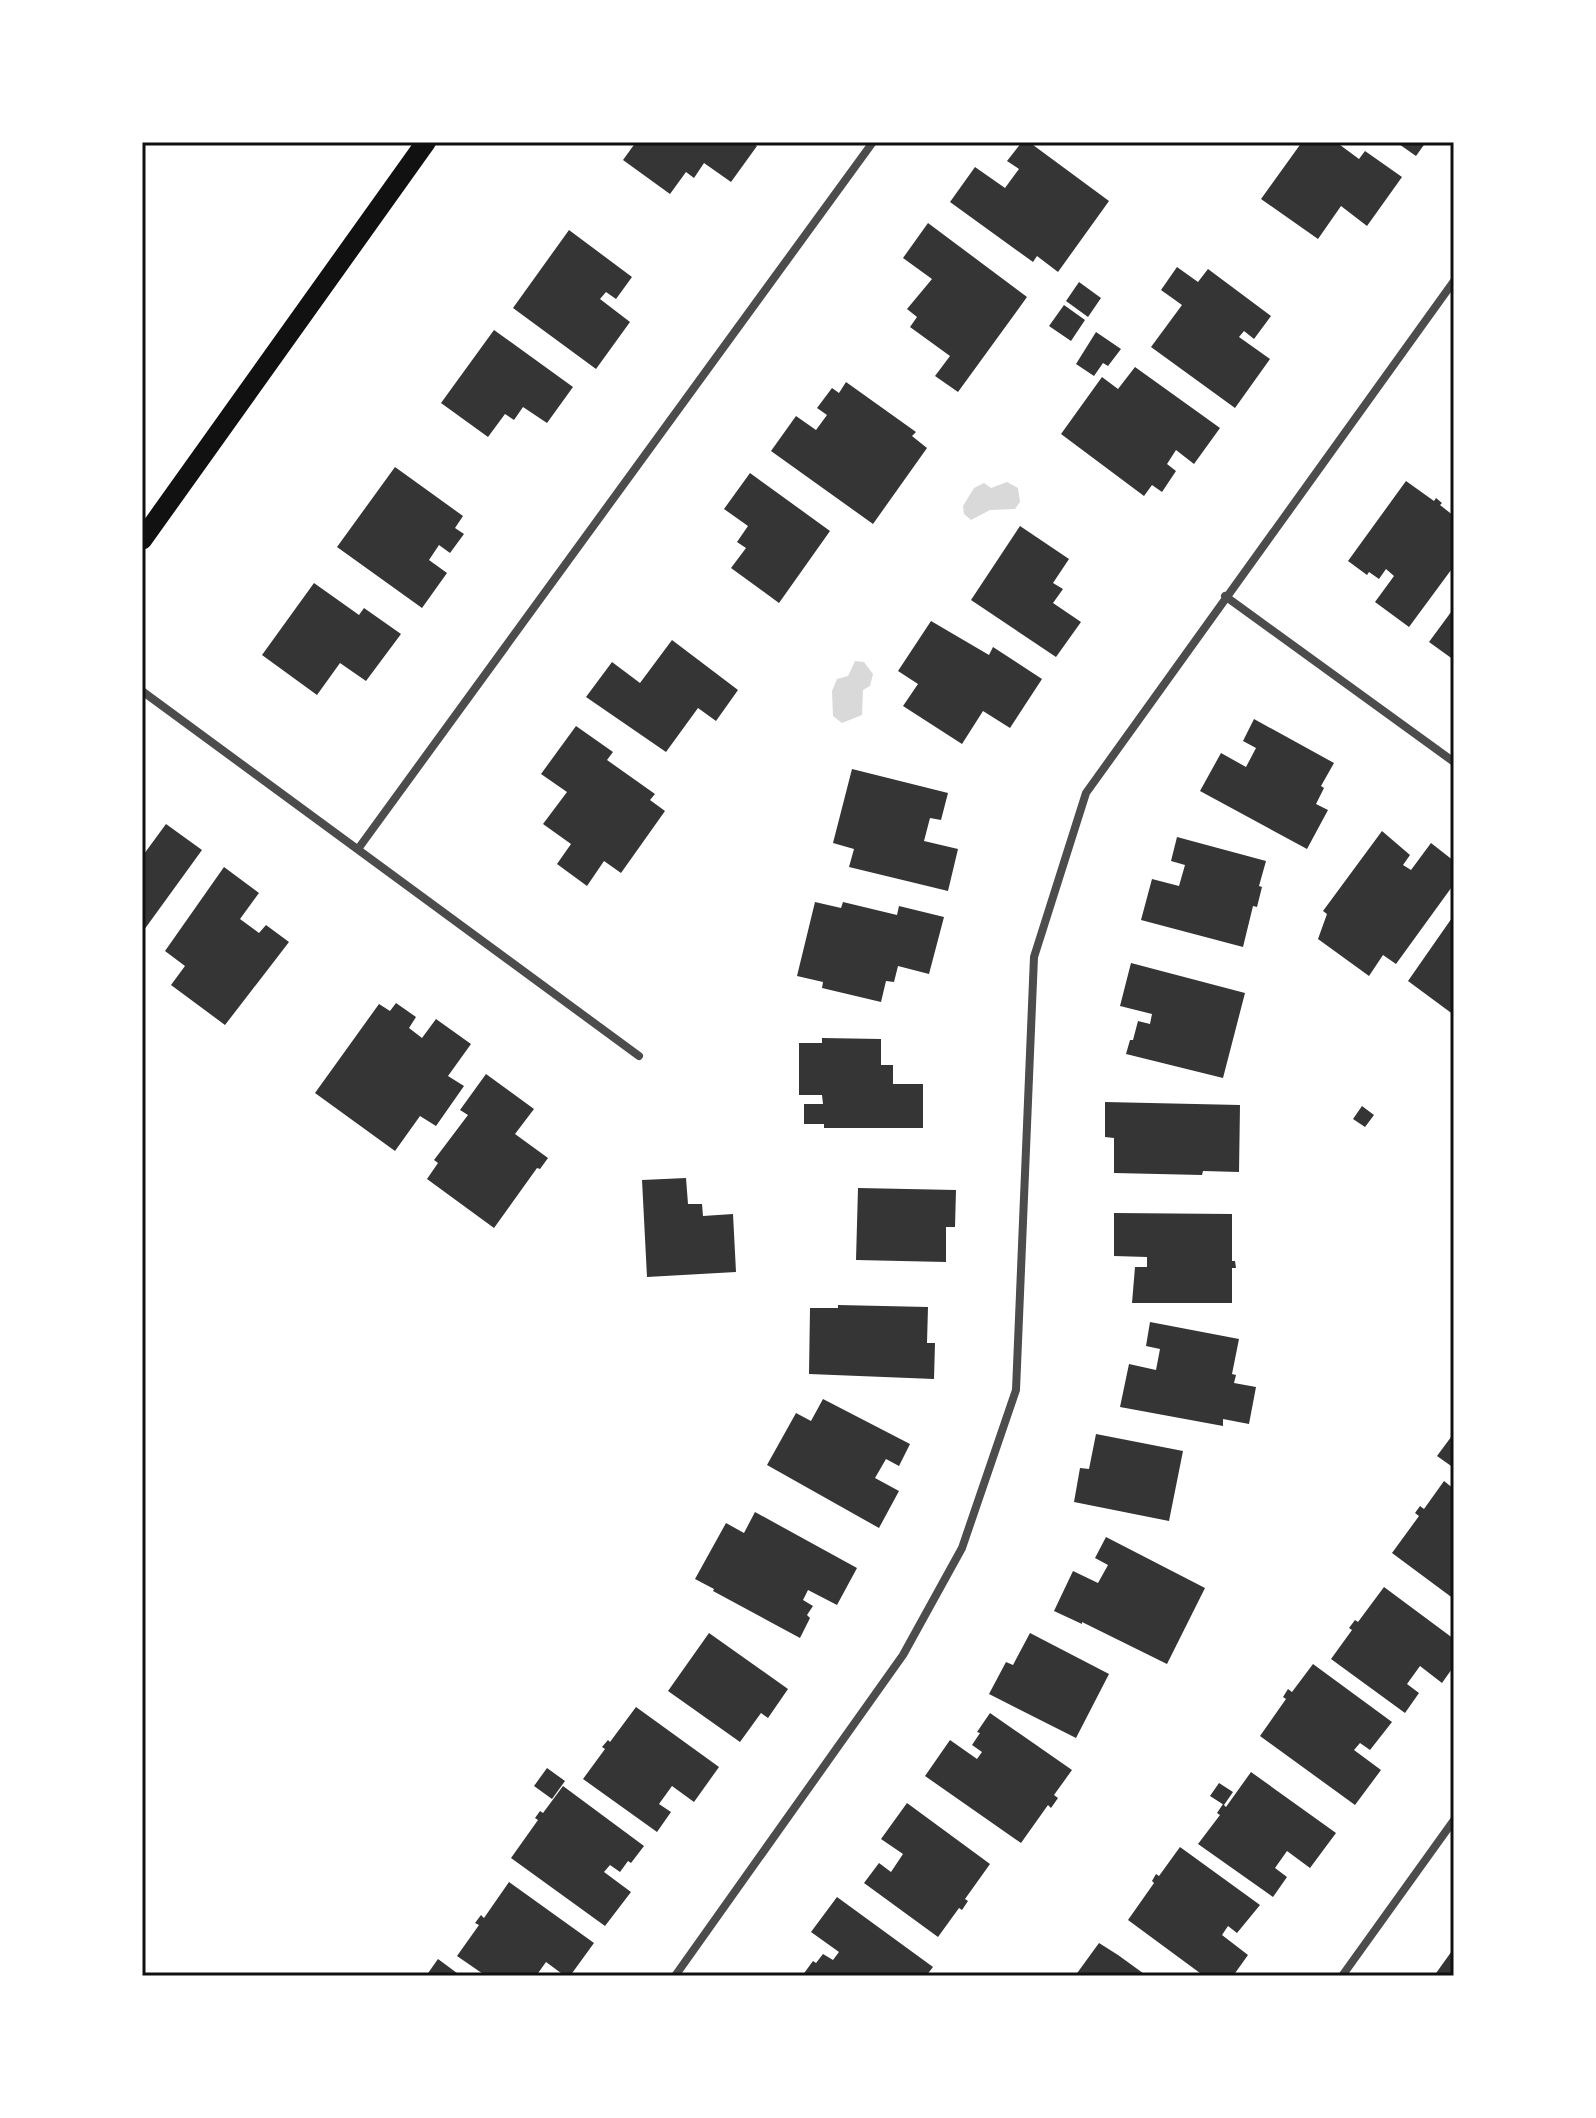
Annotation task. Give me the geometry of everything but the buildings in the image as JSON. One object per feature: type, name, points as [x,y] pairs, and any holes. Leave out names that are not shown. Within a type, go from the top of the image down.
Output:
[{"type":"main road","points":[[142,540],[426,142]]},
{"type":"street","points":[[358,849],[873,142]]},
{"type":"street","points":[[675,1976],[903,1655],[962,1548],[1016,1390],[1034,957],[1086,793],[1454,281]]},
{"type":"street","points":[[1225,596],[1454,762]]},
{"type":"street","points":[[142,691],[639,1056]]},
{"type":"street","points":[[1342,1976],[1454,1820]]},
{"type":"shaded area","points":[[1007,482],[1018,488],[1020,502],[1015,509],[990,510],[971,520],[964,514],[963,506],[974,488],[984,483],[991,488]]},
{"type":"shaded area","points":[[855,661],[864,662],[873,674],[870,686],[863,690],[862,715],[842,723],[833,716],[832,691],[837,679],[848,676]]}]
